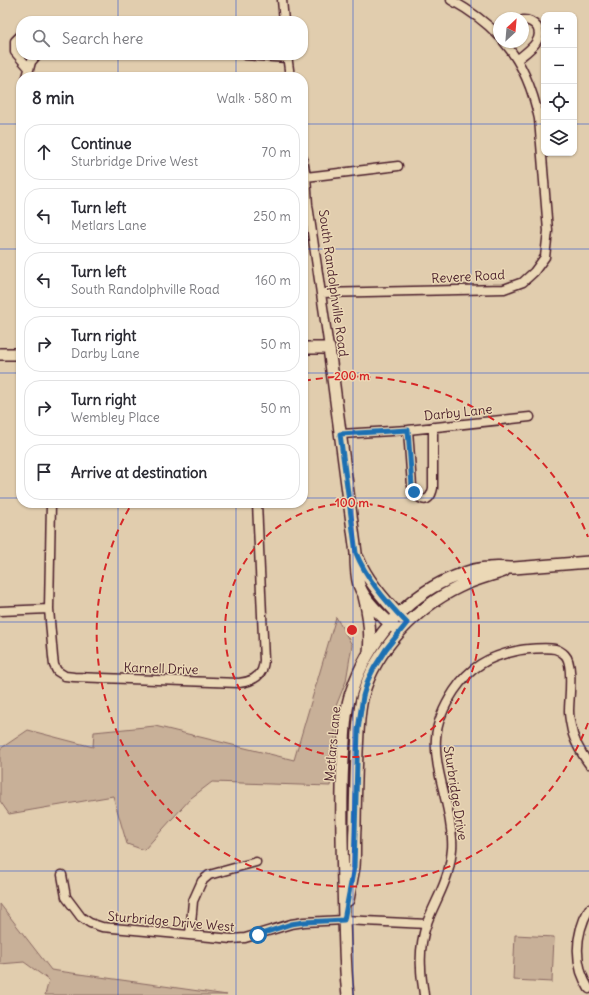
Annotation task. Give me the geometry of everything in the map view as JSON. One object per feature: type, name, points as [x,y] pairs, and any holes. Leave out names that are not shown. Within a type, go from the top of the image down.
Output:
[{"type":"main road","points":[[308,348],[329,348]]},
{"type":"main road","name":"South Randolphville Road","points":[[329,348],[359,584],[362,592],[379,613],[399,632]]},
{"type":"main road","points":[[0,354],[16,354]]},
{"type":"main road","name":"South Randolphville Road","points":[[356,553],[371,582],[407,623]]},
{"type":"main road","name":"Metlars Lane","points":[[348,995],[342,865],[342,769],[347,711],[359,672],[368,654],[398,614],[427,592],[447,580],[473,570],[589,562]]},
{"type":"main road","name":"Metlars Lane","points":[[344,920],[354,867],[358,730],[363,696],[368,680],[386,649],[399,632],[424,608],[459,587],[512,568]]},
{"type":"main road","points":[[362,592],[370,629],[368,654]]},
{"type":"street","points":[[282,0],[284,16]]},
{"type":"street","points":[[452,0],[478,17],[493,29]]},
{"type":"street","points":[[517,60],[536,43],[539,34],[536,26],[529,20]]},
{"type":"street","points":[[16,41],[16,53]]},
{"type":"street","name":"Revere Road","points":[[321,293],[504,289],[523,282],[534,272],[544,257],[548,231],[539,119],[530,85],[517,60],[508,48]]},
{"type":"street","points":[[22,60],[29,68]]},
{"type":"street","points":[[28,72],[30,62],[32,60]]},
{"type":"street","points":[[288,60],[289,72]]},
{"type":"street","points":[[308,177],[398,166]]},
{"type":"street","name":"South Randolphville Road","points":[[308,218],[329,348]]},
{"type":"street","name":"Darby Lane","points":[[340,434],[408,430],[530,417]]},
{"type":"street","points":[[408,430],[412,486],[418,497],[426,499],[430,497],[434,488],[433,427]]},
{"type":"street","name":"Karnell Drive","points":[[51,508],[49,609],[54,665],[57,671],[65,676],[74,677],[239,683],[247,682],[256,677],[262,670],[264,660],[257,508]]},
{"type":"street","points":[[0,611],[49,609]]},
{"type":"street","name":"Sturbridge Drive","points":[[424,995],[421,968],[422,946],[427,924],[446,880],[452,846],[449,811],[439,769],[436,739],[438,724],[443,711],[458,684],[479,665],[491,658],[505,653],[519,650],[546,648],[554,648],[560,651],[567,656],[569,664],[569,712],[571,728],[574,739],[589,764]]},
{"type":"street","points":[[190,935],[193,901],[202,881],[209,875],[256,862]]},
{"type":"street","name":"Sturbridge Drive West","points":[[62,875],[66,897],[81,917],[102,928],[232,939],[245,938],[291,924],[304,922],[344,920],[427,924]]},
{"type":"street","points":[[589,909],[580,931],[578,956],[581,974],[589,989]]},
{"type":"shaded area","points":[[336,617],[352,645],[346,681],[336,706],[334,761],[330,786],[212,782],[191,798],[144,850],[127,844],[113,796],[9,814],[0,801],[0,749],[28,730],[93,747],[94,732],[155,726],[294,760]]},
{"type":"shaded area","points":[[0,904],[51,970],[227,995],[45,995],[49,980],[24,962],[0,964]]},
{"type":"shaded area","points":[[515,935],[554,937],[552,982],[513,980]]},
{"type":"route","points":[[258,935],[291,924],[344,920],[354,867],[358,730],[363,696],[374,668],[386,649],[407,623],[371,582],[356,553],[340,434],[408,430],[412,486],[414,492]]}]
